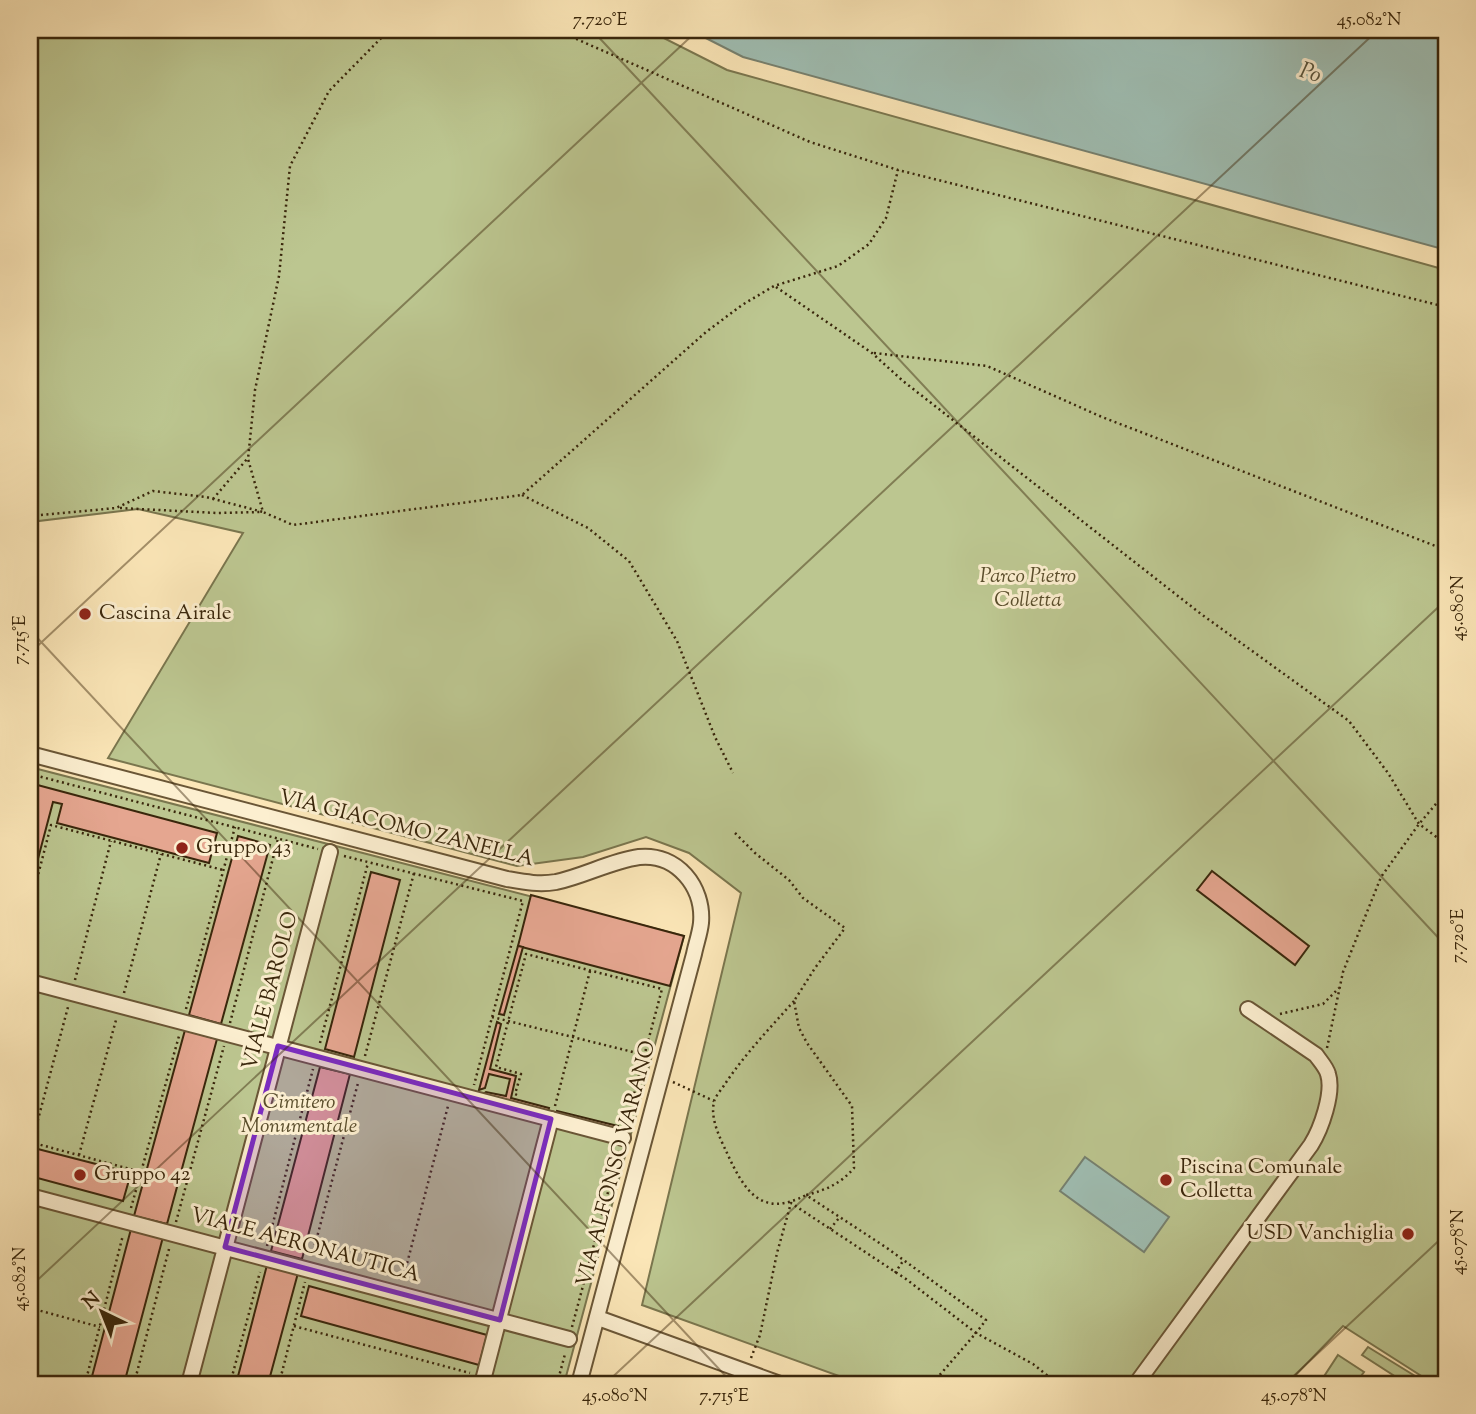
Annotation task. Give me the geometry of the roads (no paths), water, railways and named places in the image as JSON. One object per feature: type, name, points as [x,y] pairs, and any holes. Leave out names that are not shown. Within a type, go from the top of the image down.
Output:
[{"type":"street","name":"VIA GIACOMO ZANELLA","points":[[30,754],[532,884],[557,882],[641,857],[668,861],[680,869],[697,893],[701,923],[694,954]]},
{"type":"street","name":"VIALE BAROLO","points":[[189,1384],[330,852]]},
{"type":"street","name":"VIA ALFONSO VARANO","points":[[579,1384],[694,954]]},
{"type":"street","points":[[30,982],[623,1138]]},
{"type":"street","points":[[1136,1384],[1311,1145],[1322,1124],[1329,1086],[1329,1075],[1324,1065],[1316,1055],[1248,1009]]},
{"type":"street","points":[[483,1381],[551,1119]]},
{"type":"street","name":"VIALE AERONAUTICA","points":[[30,1196],[569,1339]]},
{"type":"street","points":[[598,1318],[780,1384]]},
{"type":"water","name":"Po","points":[[690,30],[1446,30],[1446,250],[743,57]]},
{"type":"water","points":[[1085,1157],[1169,1217],[1144,1252],[1060,1191]]},
{"type":"place","name":"Cascina Airale","points":[[85,614]]},
{"type":"place","name":"Gruppo 43","points":[[182,848]]},
{"type":"place","name":"Gruppo 42","points":[[80,1175]]},
{"type":"place","name":"Piscina Comunale Colletta","points":[[1166,1180]]},
{"type":"place","name":"USD Vanchiglia","points":[[1408,1234]]},
{"type":"park label","name":"Parco Pietro Colletta","points":[[1028,589]]},
{"type":"park label","name":"Cimitero Monumentale","points":[[299,1115]]}]
